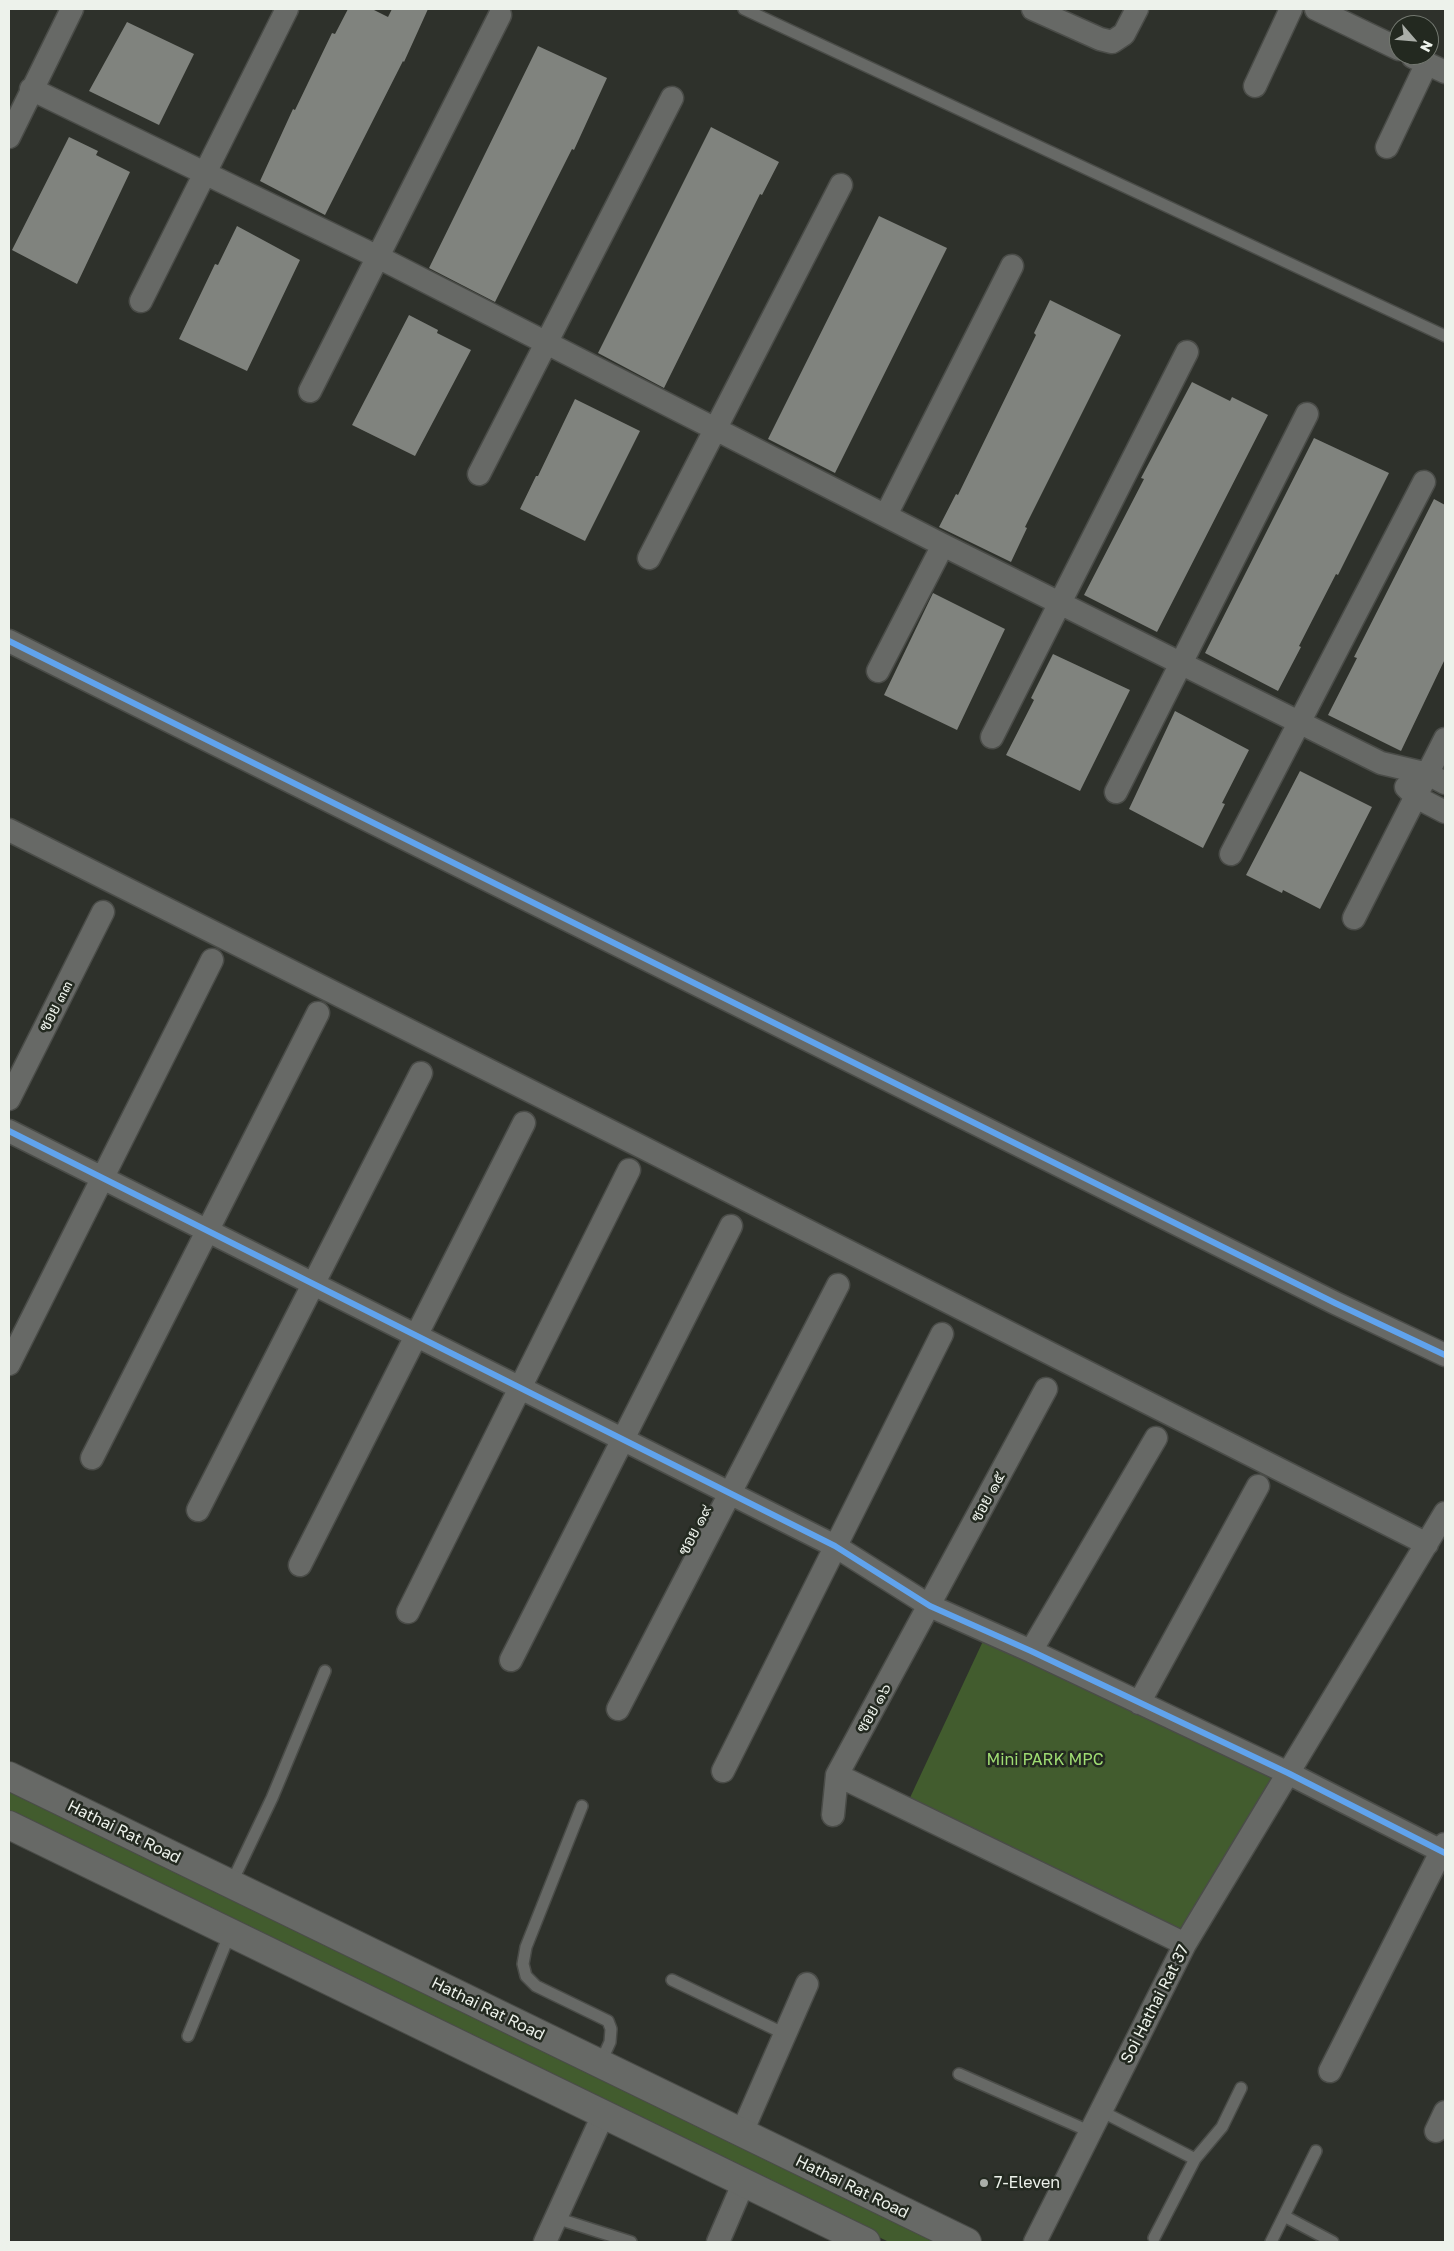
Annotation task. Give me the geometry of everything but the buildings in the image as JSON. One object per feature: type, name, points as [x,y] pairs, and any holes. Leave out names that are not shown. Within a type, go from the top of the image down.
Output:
[{"type":"main road","name":"Hathai Rat Road","points":[[9,1776],[742,2132],[880,2202],[967,2242]]},
{"type":"main road","points":[[9,1825],[743,2184],[866,2242]]},
{"type":"street","points":[[9,137],[72,9]]},
{"type":"street","points":[[141,301],[287,9]]},
{"type":"street","points":[[1034,9],[1100,39],[1112,42],[1124,34],[1137,9]]},
{"type":"street","points":[[1255,86],[1292,9]]},
{"type":"street","points":[[1316,9],[1389,45]]},
{"type":"street","points":[[310,390],[500,15]]},
{"type":"street","points":[[1387,147],[1428,65]]},
{"type":"street","points":[[32,89],[378,257],[943,545],[1381,764],[1436,778]]},
{"type":"street","points":[[479,474],[672,98]]},
{"type":"street","points":[[649,558],[841,185]]},
{"type":"street","points":[[886,515],[1012,266]]},
{"type":"street","points":[[992,736],[1187,352]]},
{"type":"street","points":[[1116,792],[1308,414]]},
{"type":"street","points":[[1231,854],[1424,482]]},
{"type":"street","points":[[878,671],[943,545]]},
{"type":"street","points":[[9,641],[1308,1289],[1445,1355]]},
{"type":"street","points":[[1354,918],[1416,797],[1436,778],[1445,739]]},
{"type":"street","points":[[1381,764],[1416,797],[1445,812]]},
{"type":"street","points":[[9,830],[645,1148],[1427,1544]]},
{"type":"street","name":"ซอย ๓๓","points":[[9,1099],[103,912]]},
{"type":"street","points":[[9,1364],[101,1177],[212,960]]},
{"type":"street","points":[[92,1458],[206,1230],[318,1013]]},
{"type":"street","points":[[198,1510],[421,1073]]},
{"type":"street","points":[[300,1565],[524,1122]]},
{"type":"street","points":[[9,1131],[835,1546],[930,1606],[1031,1651],[1288,1773],[1444,1850],[1330,2071]]},
{"type":"street","points":[[408,1612],[629,1170]]},
{"type":"street","points":[[511,1660],[731,1226]]},
{"type":"street","name":"ซอย ๑๙","points":[[618,1709],[838,1285]]},
{"type":"street","points":[[723,1771],[942,1334]]},
{"type":"street","name":"ซอย ๑๕","points":[[930,1606],[1046,1389]]},
{"type":"street","points":[[1031,1651],[1156,1438]]},
{"type":"street","points":[[1139,1703],[1258,1486]]},
{"type":"street","name":"Soi Hathai Rat 37","points":[[1035,2242],[1185,1944],[1445,1513]]},
{"type":"street","name":"ซอย ๑๖","points":[[833,1815],[837,1775],[930,1606]]},
{"type":"street","points":[[837,1775],[1185,1944]]},
{"type":"street","points":[[742,2132],[806,1984]]},
{"type":"street","points":[[545,2242],[603,2115]]},
{"type":"street","points":[[718,2242],[743,2184]]},
{"type":"lane","points":[[744,9],[1445,336]]},
{"type":"lane","points":[[231,1884],[272,1798],[325,1671]]},
{"type":"lane","points":[[582,1806],[526,1947],[523,1964],[526,1976],[536,1986],[608,2021],[611,2029],[610,2042],[600,2064]]},
{"type":"lane","points":[[188,2036],[230,1933]]},
{"type":"lane","points":[[672,1980],[785,2034]]},
{"type":"lane","points":[[960,2074],[1090,2132]]},
{"type":"lane","points":[[1154,2238],[1195,2159],[1222,2127],[1242,2088]]},
{"type":"lane","points":[[1102,2111],[1195,2159]]},
{"type":"lane","points":[[1271,2242],[1316,2151]]},
{"type":"lane","points":[[1284,2216],[1333,2242]]},
{"type":"lane","points":[[556,2218],[631,2242]]},
{"type":"green space","name":"Mini PARK MPC","points":[[991,1624],[1282,1772],[1188,1937],[908,1802]]},
{"type":"green space","points":[[9,1787],[947,2242],[889,2242],[411,2011],[9,1814]]},
{"type":"cycle path","points":[[9,641],[1335,1303],[1445,1355]]},
{"type":"cycle path","points":[[9,1131],[835,1546],[930,1606],[1031,1651],[1288,1773],[1445,1853]]},
{"type":"place","name":"7-Eleven","points":[[984,2183]]}]
